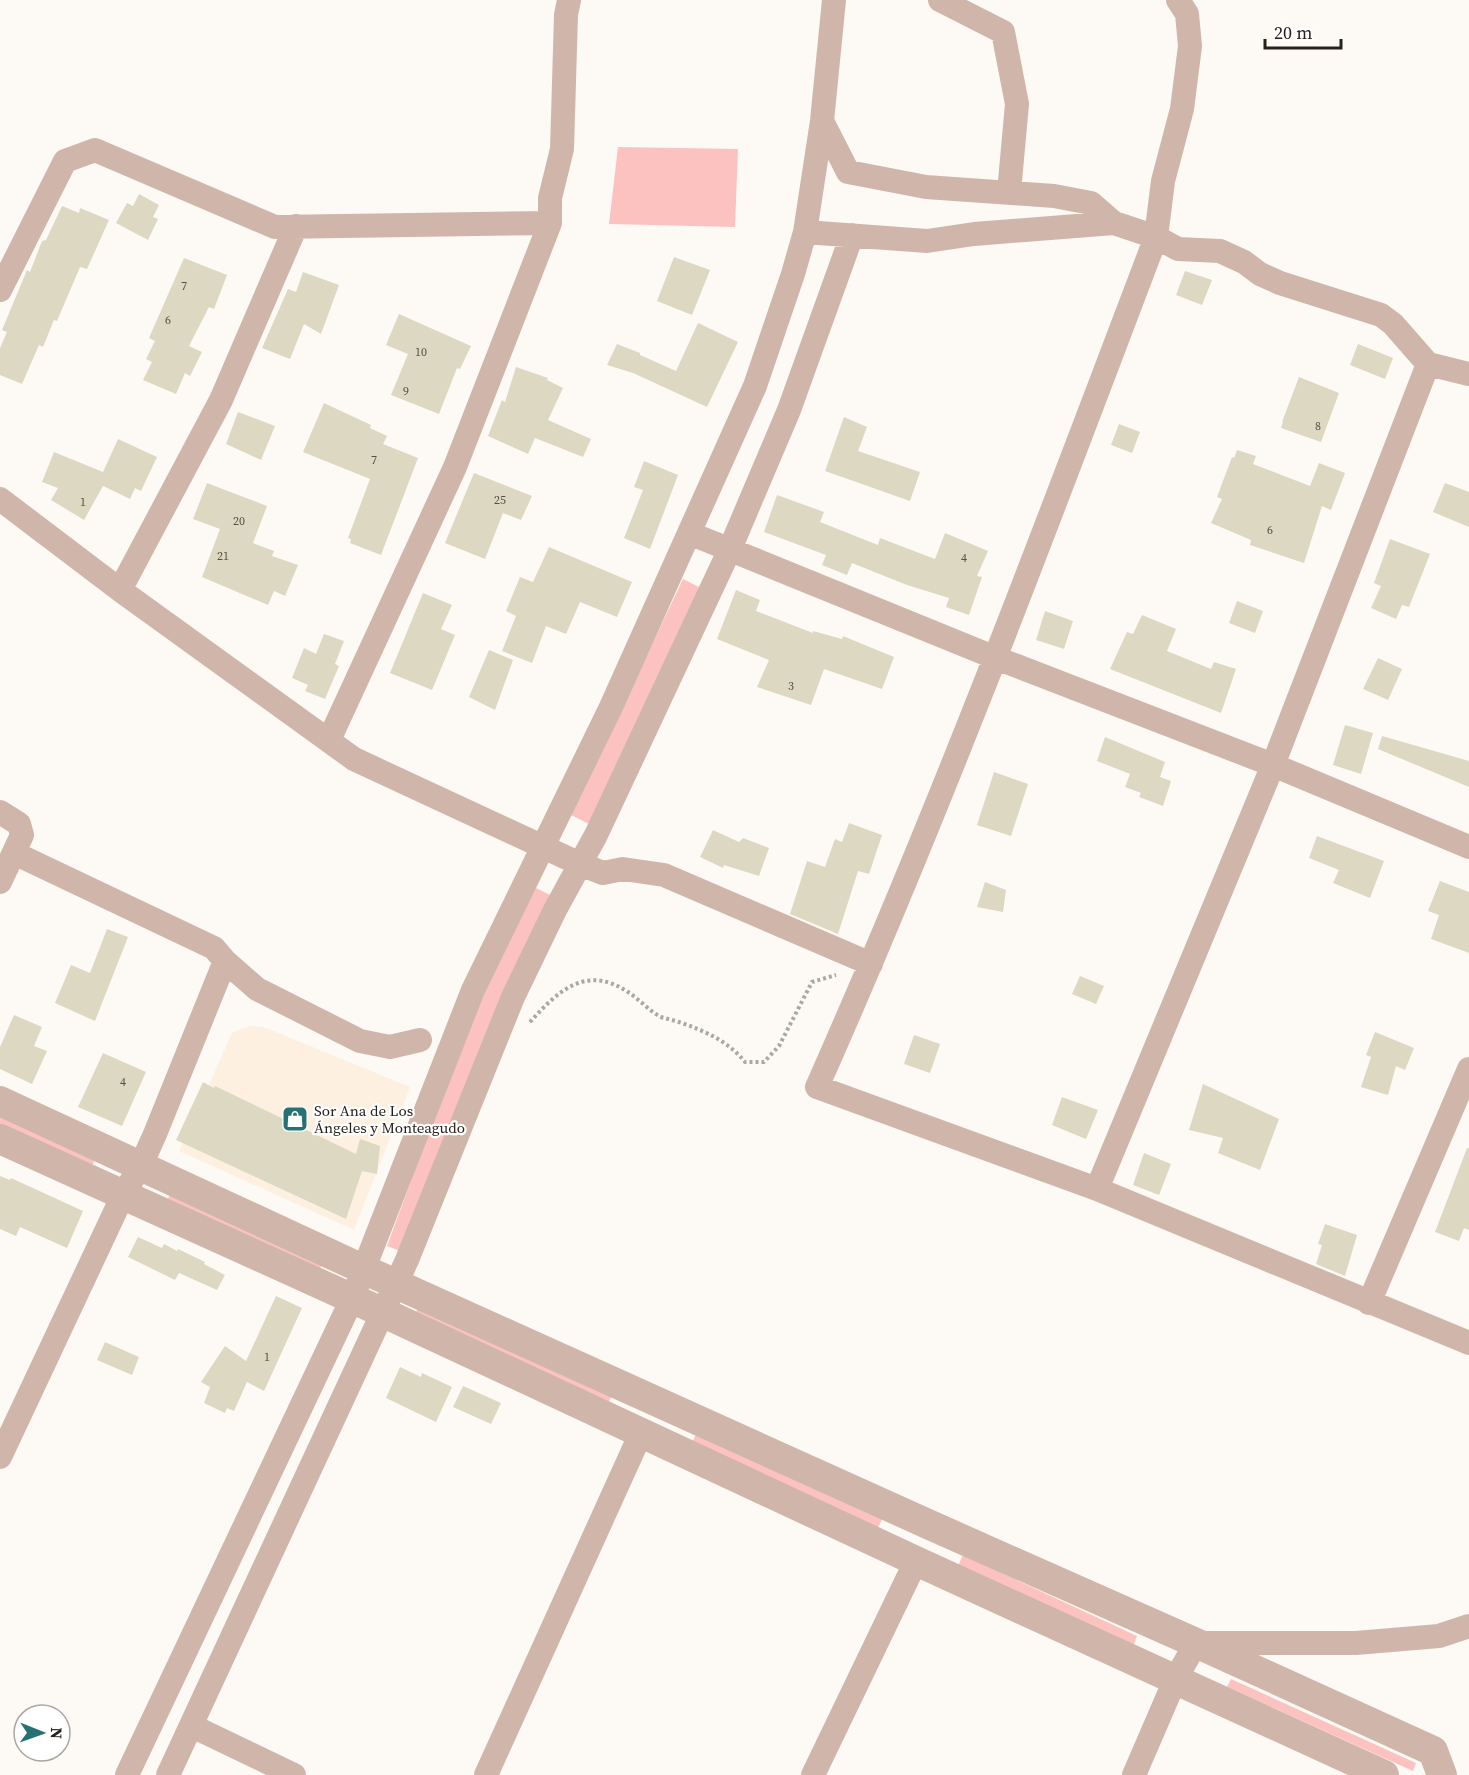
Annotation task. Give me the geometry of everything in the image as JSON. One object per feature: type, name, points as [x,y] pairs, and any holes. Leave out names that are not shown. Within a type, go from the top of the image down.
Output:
[{"type":"street","points":[[329,740],[455,467],[550,223],[550,198],[562,149],[566,15],[569,0]]},
{"type":"street","points":[[127,1775],[352,1299],[473,990],[611,707],[755,386],[805,232],[822,121],[834,0]]},
{"type":"street","points":[[940,0],[1003,33],[1017,104],[1009,192]]},
{"type":"street","points":[[1178,0],[1187,14],[1190,46],[1182,109],[1163,181],[1156,237],[996,657],[872,964],[817,1086],[1096,1189],[1469,1343]]},
{"type":"street","points":[[822,121],[848,172],[926,187],[1054,196],[1091,203],[1114,223],[1156,237],[1178,249],[1220,251],[1280,283],[1381,315],[1394,324],[1428,364],[1469,374]]},
{"type":"street","points":[[0,290],[9,254],[65,161],[95,150],[274,227],[550,223]]},
{"type":"street","points":[[805,232],[927,241],[974,234],[1114,223]]},
{"type":"street","points":[[120,590],[221,400],[296,226]]},
{"type":"street","points":[[168,1775],[384,1313],[513,997],[580,864],[729,549],[789,410],[852,235]]},
{"type":"street","points":[[1096,1189],[1273,765],[1428,364]]},
{"type":"street","points":[[0,499],[120,590],[354,759],[580,864],[603,873],[623,869],[664,875],[872,964]]},
{"type":"street","points":[[689,533],[996,657],[1273,765],[1469,847]]},
{"type":"street","points":[[0,812],[19,824],[22,835],[0,882]]},
{"type":"street","points":[[14,853],[214,948],[225,961],[257,989],[360,1041],[390,1047],[420,1040]]},
{"type":"street","points":[[0,1457],[123,1195],[141,1165],[225,961]]},
{"type":"street","points":[[1369,1303],[1469,1069]]},
{"type":"street","points":[[0,1101],[365,1270],[1433,1751],[1442,1775]]},
{"type":"street","points":[[0,1139],[384,1313],[916,1561],[1384,1775]]},
{"type":"street","points":[[486,1775],[654,1400]]},
{"type":"street","points":[[813,1775],[916,1561],[930,1525]]},
{"type":"street","points":[[1196,1643],[1356,1643],[1439,1636],[1469,1626]]},
{"type":"street","points":[[1134,1775],[1175,1680],[1196,1643]]},
{"type":"street","points":[[192,1726],[294,1775]]},
{"type":"path","points":[[526,1027],[551,999],[566,987],[597,980],[613,983],[660,1016],[710,1034],[736,1051],[745,1062],[764,1062],[779,1046],[812,982],[872,964]]},
{"type":"shaded area","points":[[618,147],[738,149],[735,227],[609,224]]},
{"type":"shaded area","points":[[683,579],[701,588],[589,824],[571,815]]},
{"type":"shaded area","points":[[534,887],[550,895],[400,1251],[387,1246],[446,1086],[489,982]]},
{"type":"shaded area","name":"Sor Ana de Los Ángeles y Monteagudo","points":[[249,1026],[264,1027],[410,1087],[354,1230],[179,1151],[232,1033]]},
{"type":"shaded area","points":[[0,1113],[96,1157],[92,1166],[0,1125]]},
{"type":"shaded area","points":[[171,1192],[323,1263],[318,1272],[167,1201]]},
{"type":"shaded area","points":[[419,1305],[612,1395],[608,1404],[415,1315]]},
{"type":"shaded area","points":[[697,1432],[883,1517],[878,1528],[692,1443]]},
{"type":"shaded area","points":[[963,1555],[1137,1636],[1133,1647],[958,1566]]},
{"type":"shaded area","points":[[1231,1679],[1416,1763],[1413,1771],[1227,1687]]},
{"type":"building","points":[[139,194],[159,205],[153,217],[158,219],[148,240],[116,223],[127,203],[133,206]]},
{"type":"building","points":[[62,206],[79,213],[80,208],[109,220],[87,269],[80,267],[57,321],[54,320],[43,347],[39,345],[22,384],[0,375],[0,348],[7,332],[2,330],[27,270],[30,272],[42,241],[46,240]]},
{"type":"building","points":[[674,257],[710,270],[692,315],[657,301]]},
{"type":"building","points":[[184,258],[227,275],[214,309],[209,307],[189,346],[202,352],[190,376],[185,373],[176,394],[143,380],[152,362],[146,359],[155,341],[149,338]]},
{"type":"building","points":[[1185,271],[1212,280],[1202,305],[1176,295]]},
{"type":"building","points":[[303,272],[339,285],[321,334],[304,324],[290,359],[262,348],[288,289],[296,292]]},
{"type":"building","points":[[399,314],[471,346],[460,369],[457,368],[439,414],[391,395],[408,354],[386,345]]},
{"type":"building","points":[[698,323],[738,342],[707,407],[633,373],[607,365],[617,344],[676,371]]},
{"type":"building","points":[[1358,344],[1393,358],[1385,379],[1350,365]]},
{"type":"building","points":[[516,367],[548,378],[547,380],[563,388],[548,420],[591,439],[583,457],[535,438],[528,454],[488,436],[502,400],[505,402]]},
{"type":"building","points":[[1299,377],[1339,393],[1321,442],[1281,428]]},
{"type":"building","points":[[324,403],[371,425],[370,428],[387,436],[383,444],[418,458],[381,555],[350,543],[351,539],[348,538],[370,479],[303,452]]},
{"type":"building","points":[[238,412],[275,426],[261,460],[226,444]]},
{"type":"building","points":[[844,417],[867,427],[858,451],[920,472],[910,501],[825,471]]},
{"type":"building","points":[[1119,424],[1140,432],[1132,453],[1111,445]]},
{"type":"building","points":[[118,439],[157,457],[141,491],[135,488],[130,499],[103,486],[84,520],[51,500],[58,488],[42,482],[54,452],[103,472]]},
{"type":"building","points":[[1237,450],[1256,456],[1253,464],[1310,486],[1319,463],[1345,473],[1331,510],[1322,506],[1304,563],[1250,545],[1251,540],[1211,523],[1222,499],[1217,497],[1232,457],[1234,458]]},
{"type":"building","points":[[644,461],[678,475],[650,549],[624,538],[643,490],[634,487]]},
{"type":"building","points":[[474,473],[532,496],[521,520],[503,513],[485,559],[445,543]]},
{"type":"building","points":[[207,483],[267,506],[253,543],[274,551],[272,556],[298,565],[285,596],[274,591],[268,605],[202,577],[220,529],[193,519]]},
{"type":"building","points":[[1445,483],[1469,492],[1469,527],[1433,512]]},
{"type":"building","points":[[777,495],[824,512],[820,522],[878,545],[880,538],[935,559],[945,533],[988,551],[977,576],[982,577],[969,615],[946,607],[949,598],[907,585],[852,563],[847,575],[822,565],[826,555],[764,532]]},
{"type":"building","points":[[1390,539],[1430,554],[1409,607],[1402,605],[1396,619],[1371,608],[1381,586],[1374,583]]},
{"type":"building","points":[[549,547],[632,582],[617,617],[580,602],[566,634],[546,626],[532,663],[502,651],[516,616],[506,611],[520,577],[533,582]]},
{"type":"building","points":[[736,590],[760,600],[756,611],[813,633],[813,631],[842,639],[843,636],[894,657],[882,689],[824,669],[811,705],[757,687],[769,660],[717,639]]},
{"type":"building","points":[[423,593],[452,605],[441,629],[455,635],[432,690],[390,673]]},
{"type":"building","points":[[1237,601],[1263,611],[1255,633],[1229,623]]},
{"type":"building","points":[[1045,611],[1073,621],[1064,649],[1036,640]]},
{"type":"building","points":[[1142,615],[1176,629],[1167,651],[1211,669],[1214,662],[1236,669],[1221,713],[1110,669],[1127,632],[1133,634]]},
{"type":"building","points":[[324,634],[344,641],[335,664],[339,666],[325,699],[305,691],[308,685],[292,678],[304,648],[316,654]]},
{"type":"building","points":[[489,650],[513,660],[495,710],[469,697]]},
{"type":"building","points":[[1378,658],[1402,669],[1388,700],[1363,689]]},
{"type":"building","points":[[1345,725],[1373,733],[1361,774],[1333,765]]},
{"type":"building","points":[[1382,736],[1469,761],[1469,787],[1378,749]]},
{"type":"building","points":[[1105,737],[1165,762],[1160,777],[1171,781],[1163,806],[1139,797],[1141,793],[1125,787],[1130,774],[1097,761]]},
{"type":"building","points":[[994,772],[1028,784],[1011,836],[977,825]]},
{"type":"building","points":[[849,823],[882,835],[869,874],[858,871],[838,934],[790,914],[807,861],[825,867],[835,839],[842,842]]},
{"type":"building","points":[[713,830],[739,842],[743,838],[769,848],[759,876],[724,865],[723,868],[700,857]]},
{"type":"building","points":[[1317,836],[1384,861],[1370,898],[1333,883],[1339,870],[1309,858]]},
{"type":"building","points":[[1440,881],[1469,892],[1469,953],[1431,939],[1439,915],[1428,911]]},
{"type":"building","points":[[985,882],[1006,890],[1003,912],[977,907]]},
{"type":"building","points":[[107,929],[128,937],[95,1021],[55,1003],[71,965],[90,973]]},
{"type":"building","points":[[1080,976],[1104,986],[1096,1004],[1072,994]]},
{"type":"building","points":[[14,1015],[42,1027],[34,1046],[47,1051],[32,1084],[0,1069],[0,1047]]},
{"type":"building","points":[[1375,1032],[1414,1048],[1405,1070],[1396,1066],[1388,1095],[1361,1087],[1371,1057],[1366,1055]]},
{"type":"building","points":[[914,1035],[940,1044],[930,1073],[904,1064]]},
{"type":"building","points":[[103,1053],[146,1072],[122,1126],[78,1107]]},
{"type":"building","points":[[203,1082],[356,1154],[360,1139],[380,1146],[377,1174],[362,1171],[346,1219],[176,1140]]},
{"type":"building","points":[[1203,1084],[1279,1119],[1260,1170],[1218,1153],[1223,1138],[1189,1130]]},
{"type":"building","points":[[1062,1097],[1098,1110],[1086,1139],[1052,1125]]},
{"type":"building","points":[[1467,1148],[1469,1148],[1469,1230],[1464,1228],[1459,1241],[1435,1232]]},
{"type":"building","points":[[1144,1153],[1171,1164],[1159,1195],[1133,1185]]},
{"type":"building","points":[[0,1176],[10,1180],[11,1178],[83,1211],[67,1248],[20,1227],[16,1236],[0,1229]]},
{"type":"building","points":[[1325,1224],[1357,1235],[1345,1276],[1316,1264],[1322,1245],[1318,1244]]},
{"type":"building","points":[[138,1237],[162,1248],[164,1244],[177,1251],[178,1249],[225,1275],[217,1290],[179,1273],[175,1280],[128,1257]]},
{"type":"building","points":[[276,1296],[302,1308],[264,1391],[247,1382],[234,1411],[227,1408],[225,1413],[204,1403],[210,1387],[201,1382],[225,1346],[246,1361]]},
{"type":"building","points":[[105,1342],[139,1357],[132,1375],[97,1360]]},
{"type":"building","points":[[400,1367],[421,1377],[422,1373],[452,1387],[436,1422],[386,1398]]},
{"type":"building","points":[[463,1386],[501,1403],[491,1424],[453,1407]]},
{"type":"place","name":"Sor Ana de Los Ángeles y Monteagudo","points":[[295,1119]]}]
